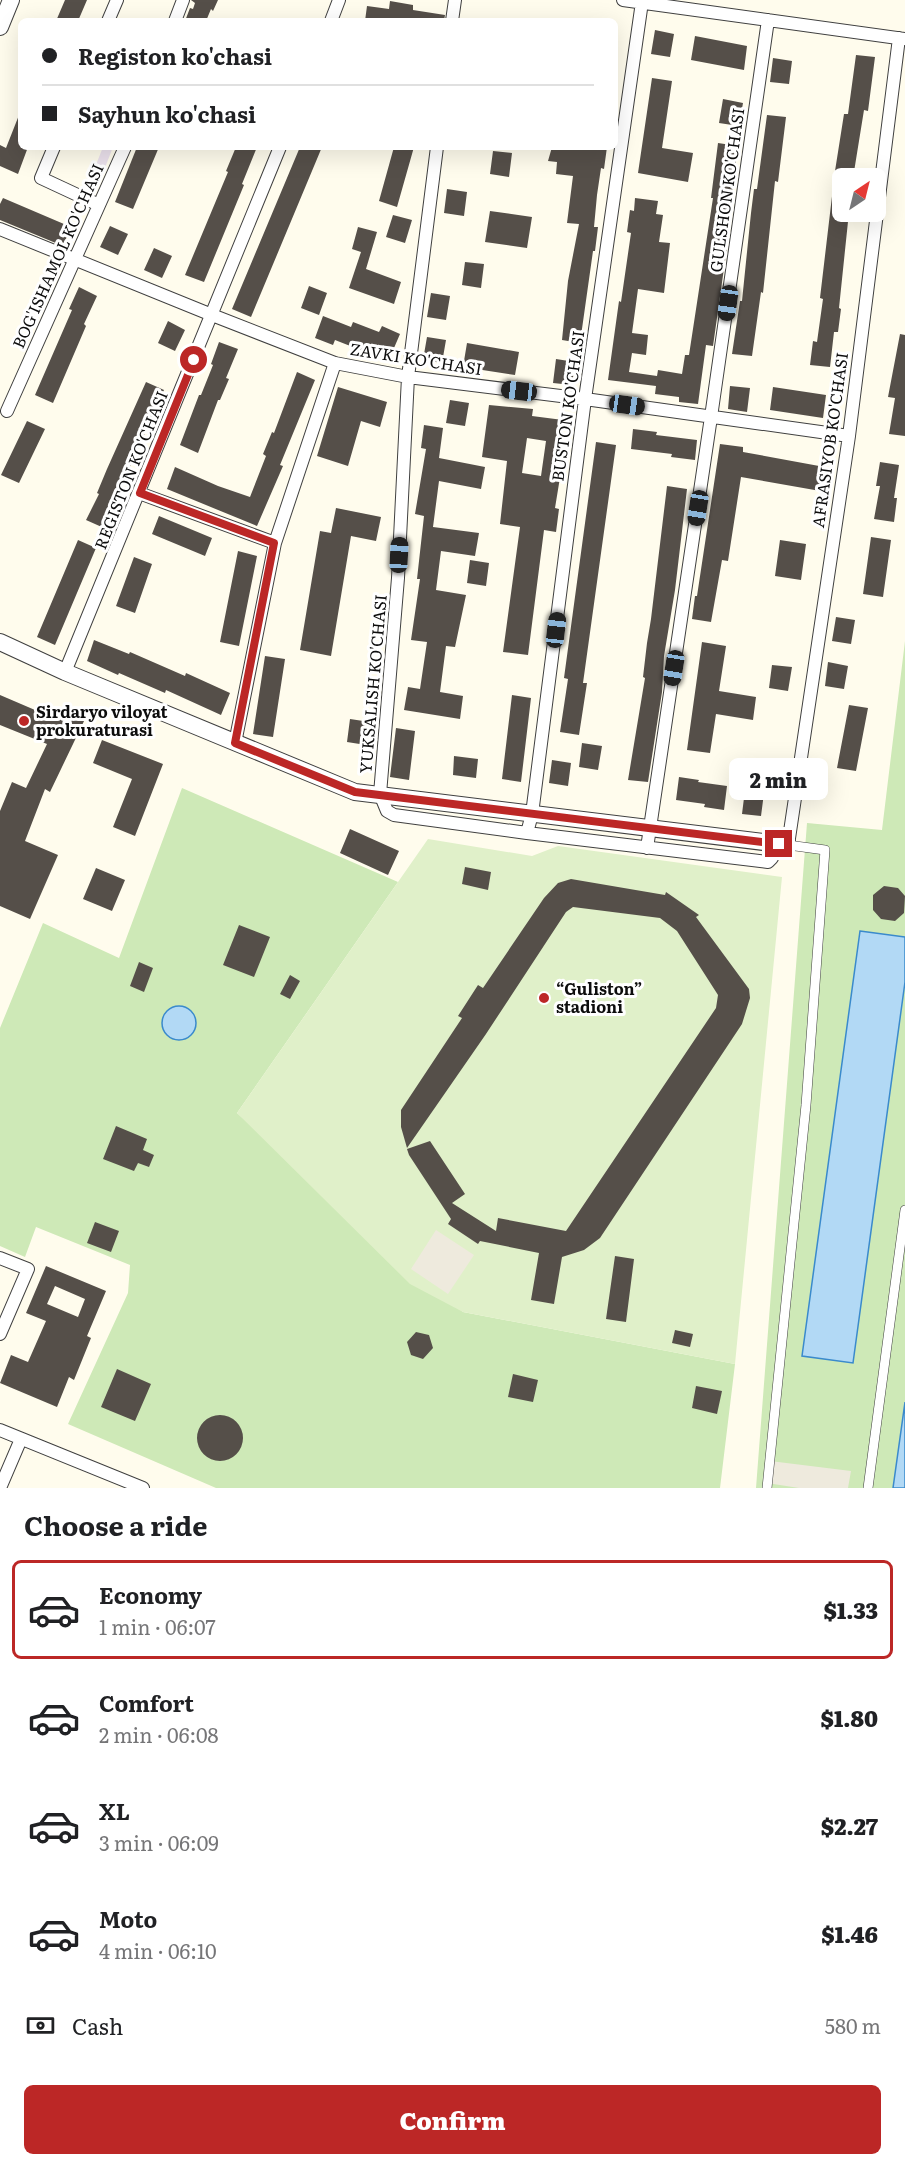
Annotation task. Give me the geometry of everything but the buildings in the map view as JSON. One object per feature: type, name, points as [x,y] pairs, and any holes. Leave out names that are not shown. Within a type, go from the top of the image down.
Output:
[{"type":"street","points":[[0,27],[11,0]]},
{"type":"street","points":[[109,18],[117,0]]},
{"type":"street","points":[[176,18],[183,0]]},
{"type":"street","points":[[332,18],[339,0]]},
{"type":"street","points":[[452,18],[455,0]]},
{"type":"street","points":[[623,0],[902,38]]},
{"type":"street","name":"BUSTON KO'CHASI","points":[[527,833],[532,814],[585,399],[642,2]]},
{"type":"street","name":"GULSHON KO'CHASI","points":[[647,848],[768,20]]},
{"type":"street","name":"AFRASIYOB KO'CHASI","points":[[781,844],[849,436],[902,38]]},
{"type":"street","points":[[53,150],[41,178],[99,205]]},
{"type":"street","name":"BOG'ISHAMOL KO'CHASI","points":[[7,411],[123,150]]},
{"type":"street","name":"REGISTON KO'CHASI","points":[[65,672],[279,150]]},
{"type":"street","name":"YUKSALISH KO'CHASI","points":[[380,794],[398,578],[408,377],[436,150]]},
{"type":"street","name":"ZAVKI KO'CHASI","points":[[0,229],[335,363],[408,377],[849,436]]},
{"type":"street","points":[[235,743],[274,543],[335,363]]},
{"type":"street","points":[[140,493],[274,543]]},
{"type":"street","points":[[0,642],[65,672],[355,792],[825,850],[806,1105],[767,1488]]},
{"type":"street","points":[[380,794],[387,811],[394,815],[647,848],[768,862],[781,844]]},
{"type":"street","points":[[868,1488],[905,1210]]},
{"type":"street","points":[[0,1258],[28,1269],[0,1334]]},
{"type":"street","points":[[0,1430],[144,1488]]},
{"type":"street","points":[[0,1488],[21,1438]]},
{"type":"shaded area","points":[[102,150],[112,150],[99,183],[90,180]]},
{"type":"shaded area","points":[[436,1230],[474,1255],[448,1294],[411,1269]]},
{"type":"shaded area","points":[[770,1461],[851,1471],[848,1488],[799,1488],[767,1483]]},
{"type":"green space","points":[[905,641],[905,1488],[756,1488],[807,823],[882,830]]},
{"type":"green space","points":[[182,788],[398,882],[237,1113],[463,1312],[735,1364],[720,1488],[216,1488],[68,1424],[128,1293],[130,1265],[36,1227],[25,1257],[0,1246],[0,1028],[43,923],[119,958]]},
{"type":"green space","name":"“Guliston” stadioni","points":[[428,839],[532,856],[558,846],[782,877],[735,1364],[463,1312],[410,1284],[237,1113]]},
{"type":"water","points":[[860,931],[905,937],[905,982],[853,1363],[802,1356]]},
{"type":"water","points":[[179,1006],[191,1011],[196,1023],[191,1035],[179,1040],[167,1035],[162,1023],[167,1011]]},
{"type":"water","points":[[905,1402],[905,1488],[893,1488]]},
{"type":"place","name":"Sirdaryo viloyat prokuraturasi","points":[[24,721]]},
{"type":"place","name":"“Guliston” stadioni","points":[[544,998]]},
{"type":"route","points":[[194,360],[140,493],[274,543],[235,743],[355,792],[779,844]]}]
